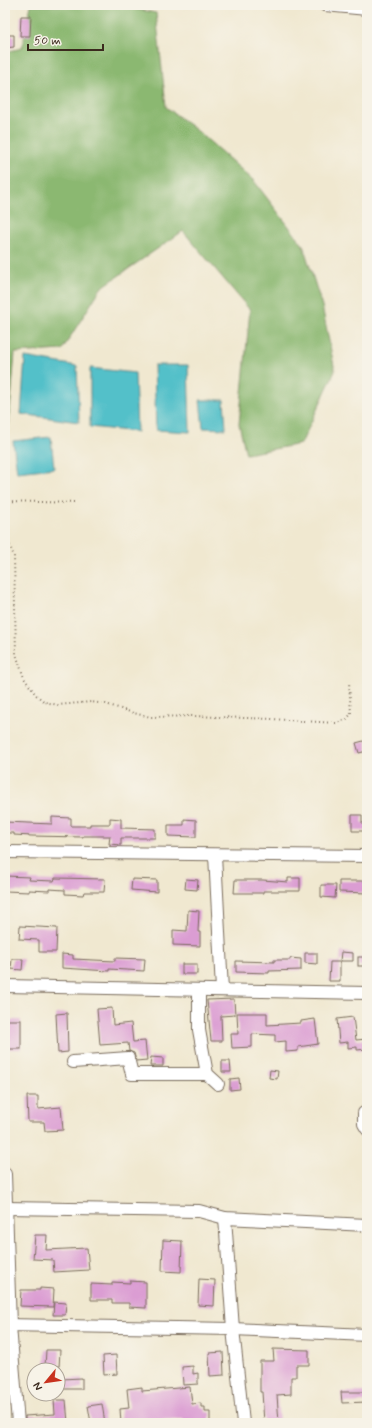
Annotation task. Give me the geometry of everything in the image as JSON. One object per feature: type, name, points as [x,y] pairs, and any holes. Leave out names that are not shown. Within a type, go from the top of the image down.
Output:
[{"type":"street","points":[[325,5],[367,9]]},
{"type":"street","points":[[5,852],[367,856]]},
{"type":"street","points":[[215,854],[222,990]]},
{"type":"street","points":[[5,986],[367,993]]},
{"type":"street","points":[[199,990],[199,1030],[207,1074],[218,1084]]},
{"type":"street","points":[[73,1062],[128,1058],[132,1074],[207,1074]]},
{"type":"street","points":[[364,1113],[364,1124],[367,1129]]},
{"type":"street","points":[[5,1174],[7,1326],[18,1423]]},
{"type":"street","points":[[6,1208],[199,1211],[225,1218],[367,1225]]},
{"type":"street","points":[[225,1218],[233,1329],[243,1423]]},
{"type":"street","points":[[7,1326],[233,1329],[367,1335]]},
{"type":"path","points":[[5,501],[75,503]]},
{"type":"path","points":[[5,534],[14,556],[16,654],[24,678],[36,695],[45,702],[58,705],[91,702],[106,704],[133,713],[152,717],[192,716],[337,723],[347,719],[350,714],[349,682]]},
{"type":"green space","points":[[31,5],[116,5],[156,13],[166,107],[200,133],[254,181],[303,245],[322,306],[335,371],[301,444],[246,454],[239,424],[250,310],[183,231],[101,288],[62,350],[15,353],[9,424],[5,424],[5,52],[22,48]]},
{"type":"water","points":[[25,357],[77,366],[79,422],[21,414]]},
{"type":"water","points":[[154,365],[188,365],[190,432],[156,430]]},
{"type":"water","points":[[90,368],[135,373],[137,432],[90,427]]},
{"type":"water","points":[[200,400],[224,400],[226,429],[203,428]]},
{"type":"water","points":[[51,437],[54,468],[17,472],[13,441]]},
{"type":"building","points":[[21,16],[31,16],[30,36],[20,36]]},
{"type":"building","points":[[5,35],[14,35],[14,47],[5,48]]},
{"type":"building","points":[[367,740],[367,751],[359,753],[356,743]]},
{"type":"building","points":[[352,815],[362,815],[362,823],[367,823],[367,831],[352,831]]},
{"type":"building","points":[[52,817],[71,818],[71,826],[110,824],[110,818],[121,819],[121,828],[155,829],[155,838],[121,838],[121,845],[109,844],[110,836],[32,836],[5,833],[5,822],[52,824]]},
{"type":"building","points":[[184,819],[196,820],[196,837],[168,836],[168,825],[184,825]]},
{"type":"building","points":[[5,876],[30,877],[29,880],[54,881],[55,878],[105,879],[104,892],[84,892],[83,895],[65,894],[65,890],[49,889],[49,891],[29,890],[29,892],[5,891]]},
{"type":"building","points":[[288,878],[300,878],[300,891],[234,893],[235,880],[288,882]]},
{"type":"building","points":[[132,879],[157,880],[157,892],[131,890]]},
{"type":"building","points":[[186,879],[198,880],[197,890],[185,889]]},
{"type":"building","points":[[339,881],[367,881],[367,893],[339,892]]},
{"type":"building","points":[[321,885],[336,885],[335,898],[321,897]]},
{"type":"building","points":[[188,910],[199,911],[198,932],[200,932],[200,946],[173,945],[173,930],[187,931]]},
{"type":"building","points":[[20,926],[57,928],[56,952],[39,952],[39,940],[19,939]]},
{"type":"building","points":[[341,952],[353,953],[353,961],[340,961]]},
{"type":"building","points":[[305,953],[317,953],[317,964],[305,963]]},
{"type":"building","points":[[62,954],[73,955],[73,959],[115,961],[115,958],[145,959],[144,971],[109,969],[109,971],[62,968]]},
{"type":"building","points":[[358,957],[367,957],[367,966],[358,966]]},
{"type":"building","points":[[290,958],[301,959],[301,970],[269,971],[269,973],[236,972],[236,961],[274,962],[274,960],[290,960]]},
{"type":"building","points":[[12,959],[23,959],[22,970],[11,969]]},
{"type":"building","points":[[330,962],[340,962],[340,981],[329,981]]},
{"type":"building","points":[[182,964],[197,964],[197,974],[182,974]]},
{"type":"building","points":[[234,999],[235,1015],[221,1016],[222,1041],[211,1041],[207,1000]]},
{"type":"building","points":[[112,1008],[113,1025],[131,1023],[133,1042],[145,1041],[147,1060],[136,1061],[134,1053],[129,1051],[128,1043],[100,1045],[97,1009]]},
{"type":"building","points":[[67,1013],[68,1052],[58,1053],[56,1014]]},
{"type":"building","points":[[237,1013],[267,1013],[267,1025],[301,1023],[301,1021],[315,1019],[318,1044],[298,1047],[298,1051],[286,1052],[286,1041],[275,1042],[275,1035],[252,1034],[252,1047],[232,1048],[231,1034],[238,1034]]},
{"type":"building","points":[[353,1017],[356,1040],[367,1039],[367,1049],[357,1050],[357,1047],[348,1048],[348,1042],[339,1043],[337,1019]]},
{"type":"building","points":[[5,1020],[21,1020],[21,1049],[5,1049]]},
{"type":"building","points":[[151,1057],[163,1058],[163,1066],[150,1066]]},
{"type":"building","points":[[222,1061],[230,1061],[231,1072],[222,1072]]},
{"type":"building","points":[[270,1070],[278,1071],[277,1079],[269,1078]]},
{"type":"building","points":[[239,1078],[240,1089],[230,1090],[230,1079]]},
{"type":"building","points":[[27,1096],[38,1096],[38,1109],[61,1107],[63,1130],[45,1131],[44,1122],[28,1122]]},
{"type":"building","points":[[35,1235],[47,1235],[46,1250],[87,1248],[89,1270],[54,1272],[53,1260],[33,1259]]},
{"type":"building","points":[[163,1240],[182,1241],[181,1272],[162,1271]]},
{"type":"building","points":[[199,1279],[215,1280],[214,1306],[198,1305]]},
{"type":"building","points":[[130,1281],[146,1282],[146,1308],[129,1307],[129,1303],[112,1303],[112,1300],[91,1300],[91,1284],[112,1285],[112,1282],[130,1283]]},
{"type":"building","points":[[40,1288],[54,1289],[53,1307],[20,1306],[21,1290],[40,1290]]},
{"type":"building","points":[[54,1302],[66,1303],[65,1315],[53,1315]]},
{"type":"building","points":[[273,1349],[309,1350],[309,1365],[296,1365],[296,1377],[291,1377],[291,1394],[277,1395],[279,1423],[264,1423],[262,1392],[260,1392],[260,1361],[274,1361]]},
{"type":"building","points":[[46,1350],[60,1350],[59,1362],[45,1362]]},
{"type":"building","points":[[223,1352],[224,1375],[210,1376],[209,1353]]},
{"type":"building","points":[[116,1355],[117,1374],[104,1375],[103,1356]]},
{"type":"building","points":[[193,1366],[193,1374],[198,1373],[198,1384],[183,1385],[182,1367]]},
{"type":"building","points":[[82,1378],[82,1389],[66,1389],[66,1379]]},
{"type":"building","points":[[142,1387],[142,1391],[190,1387],[192,1404],[201,1403],[201,1407],[205,1407],[205,1412],[210,1412],[210,1423],[184,1423],[183,1419],[159,1420],[160,1423],[121,1423],[120,1409],[129,1408],[127,1389]]},
{"type":"building","points":[[341,1392],[367,1392],[367,1402],[342,1403]]},
{"type":"building","points":[[66,1400],[68,1423],[25,1423],[25,1416],[55,1414],[54,1402],[66,1402]]},
{"type":"building","points":[[102,1404],[105,1423],[91,1423],[88,1406]]}]
